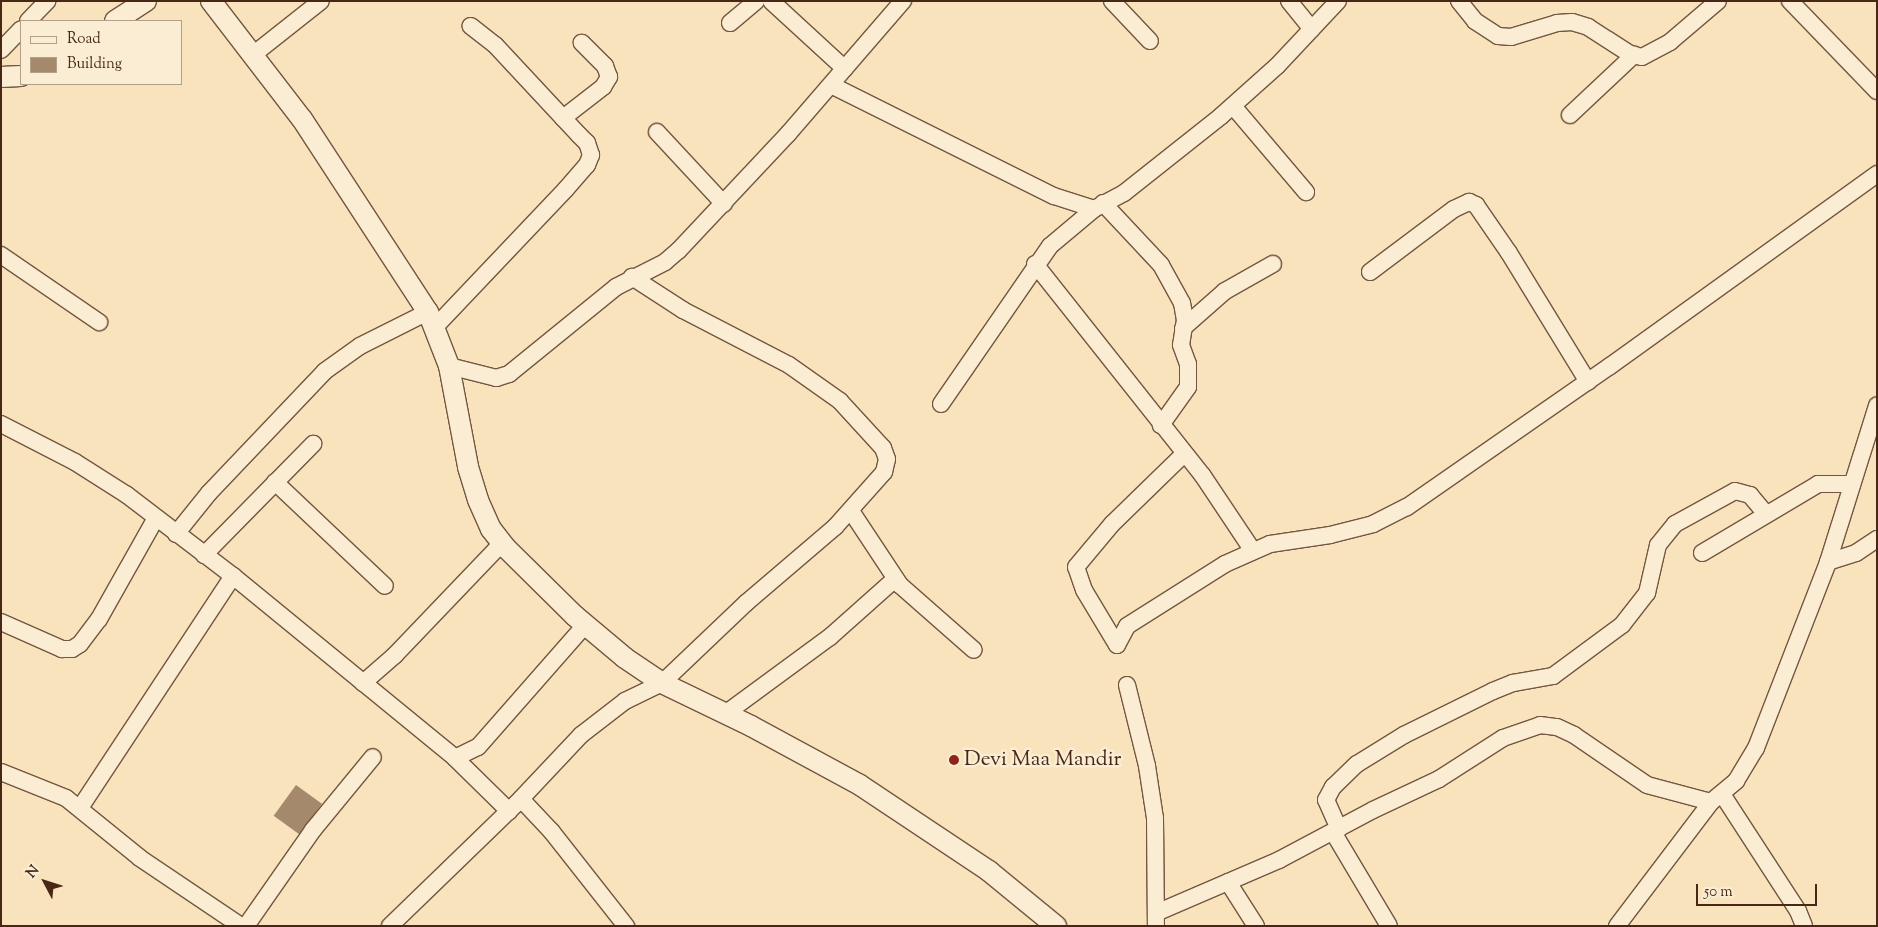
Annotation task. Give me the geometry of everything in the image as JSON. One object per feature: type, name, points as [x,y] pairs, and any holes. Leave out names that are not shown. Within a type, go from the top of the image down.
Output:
[{"type":"street","points":[[29,20],[47,1]]},
{"type":"street","points":[[118,20],[146,1]]},
{"type":"street","points":[[211,1],[254,54],[330,159],[431,319],[449,366],[476,492],[491,529],[502,543],[585,625],[662,684],[812,758],[884,800],[989,871],[1056,926]]},
{"type":"street","points":[[254,54],[321,1]]},
{"type":"street","points":[[730,23],[756,1]]},
{"type":"street","points":[[771,1],[845,69]]},
{"type":"street","points":[[449,366],[496,378],[509,374],[632,277],[657,266],[680,250],[724,204],[845,69],[902,1]]},
{"type":"street","points":[[1112,1],[1150,41]]},
{"type":"street","points":[[1289,1],[1312,29]]},
{"type":"street","points":[[941,404],[1035,264],[1050,246],[1099,206],[1124,193],[1176,154],[1233,106],[1338,1]]},
{"type":"street","points":[[1459,1],[1475,21],[1498,36],[1511,37],[1557,23],[1572,22],[1588,27],[1634,55],[1642,56],[1662,47],[1718,1]]},
{"type":"street","points":[[1790,1],[1877,90]]},
{"type":"street","points":[[176,534],[209,493],[325,371],[360,346],[431,319],[587,165],[591,155],[588,143],[495,45],[472,26]]},
{"type":"street","points":[[1,50],[20,30]]},
{"type":"street","points":[[563,118],[603,87],[609,77],[605,66],[582,43]]},
{"type":"street","points":[[1570,115],[1634,55]]},
{"type":"street","points":[[1,77],[20,76]]},
{"type":"street","points":[[830,85],[1054,196],[1099,206],[1150,251],[1170,277],[1182,303],[1183,328],[1181,345],[1188,364],[1188,387],[1161,425]]},
{"type":"street","points":[[1233,106],[1306,192]]},
{"type":"street","points":[[657,132],[724,204]]},
{"type":"street","points":[[1184,454],[1112,524],[1076,567],[1084,590],[1117,645],[1120,634],[1139,617],[1218,568],[1253,551],[1285,541],[1350,531],[1391,516],[1588,382],[1877,174]]},
{"type":"street","points":[[1370,272],[1454,209],[1470,202],[1476,205],[1509,253],[1588,382]]},
{"type":"street","points":[[1,256],[99,322]]},
{"type":"street","points":[[1035,264],[1215,493],[1253,551]]},
{"type":"street","points":[[1183,328],[1225,291],[1274,264]]},
{"type":"street","points":[[390,926],[521,799],[581,735],[603,716],[662,684],[746,603],[851,511],[875,485],[887,459],[883,448],[860,420],[840,401],[789,365],[683,310],[632,277]]},
{"type":"street","points":[[1617,926],[1716,798],[1736,781],[1756,748],[1828,562],[1877,406]]},
{"type":"street","points":[[1,424],[97,474],[233,576],[455,758],[509,811]]},
{"type":"street","points":[[204,556],[313,444]]},
{"type":"street","points":[[275,482],[385,586]]},
{"type":"street","points":[[1702,553],[1818,484],[1852,484]]},
{"type":"street","points":[[1389,926],[1336,831],[1326,800],[1333,787],[1357,764],[1404,735],[1513,683],[1553,676],[1622,625],[1647,593],[1658,545],[1675,524],[1735,491],[1750,495],[1766,514]]},
{"type":"street","points":[[851,511],[895,579],[974,650]]},
{"type":"street","points":[[1,622],[62,649],[72,649],[80,644],[99,619],[156,518]]},
{"type":"street","points":[[1828,562],[1856,554],[1877,540]]},
{"type":"street","points":[[363,683],[396,655],[502,543]]},
{"type":"street","points":[[80,808],[233,576]]},
{"type":"street","points":[[725,714],[824,642],[895,579]]},
{"type":"street","points":[[455,758],[478,747],[585,625]]},
{"type":"street","points":[[1127,685],[1147,766],[1154,818],[1156,919],[1439,780],[1509,735],[1540,725],[1557,727],[1574,735],[1647,785],[1716,798],[1798,911],[1804,926]]},
{"type":"street","points":[[246,926],[313,830],[372,757]]},
{"type":"street","points":[[1,772],[49,789],[80,808],[140,858],[240,926]]},
{"type":"street","points":[[521,799],[552,832],[626,926]]},
{"type":"street","points":[[1228,882],[1256,926]]},
{"type":"building","points":[[296,785],[322,804],[300,835],[274,816]]},
{"type":"place","name":"Devi Maa Mandir","points":[[954,760]]}]
